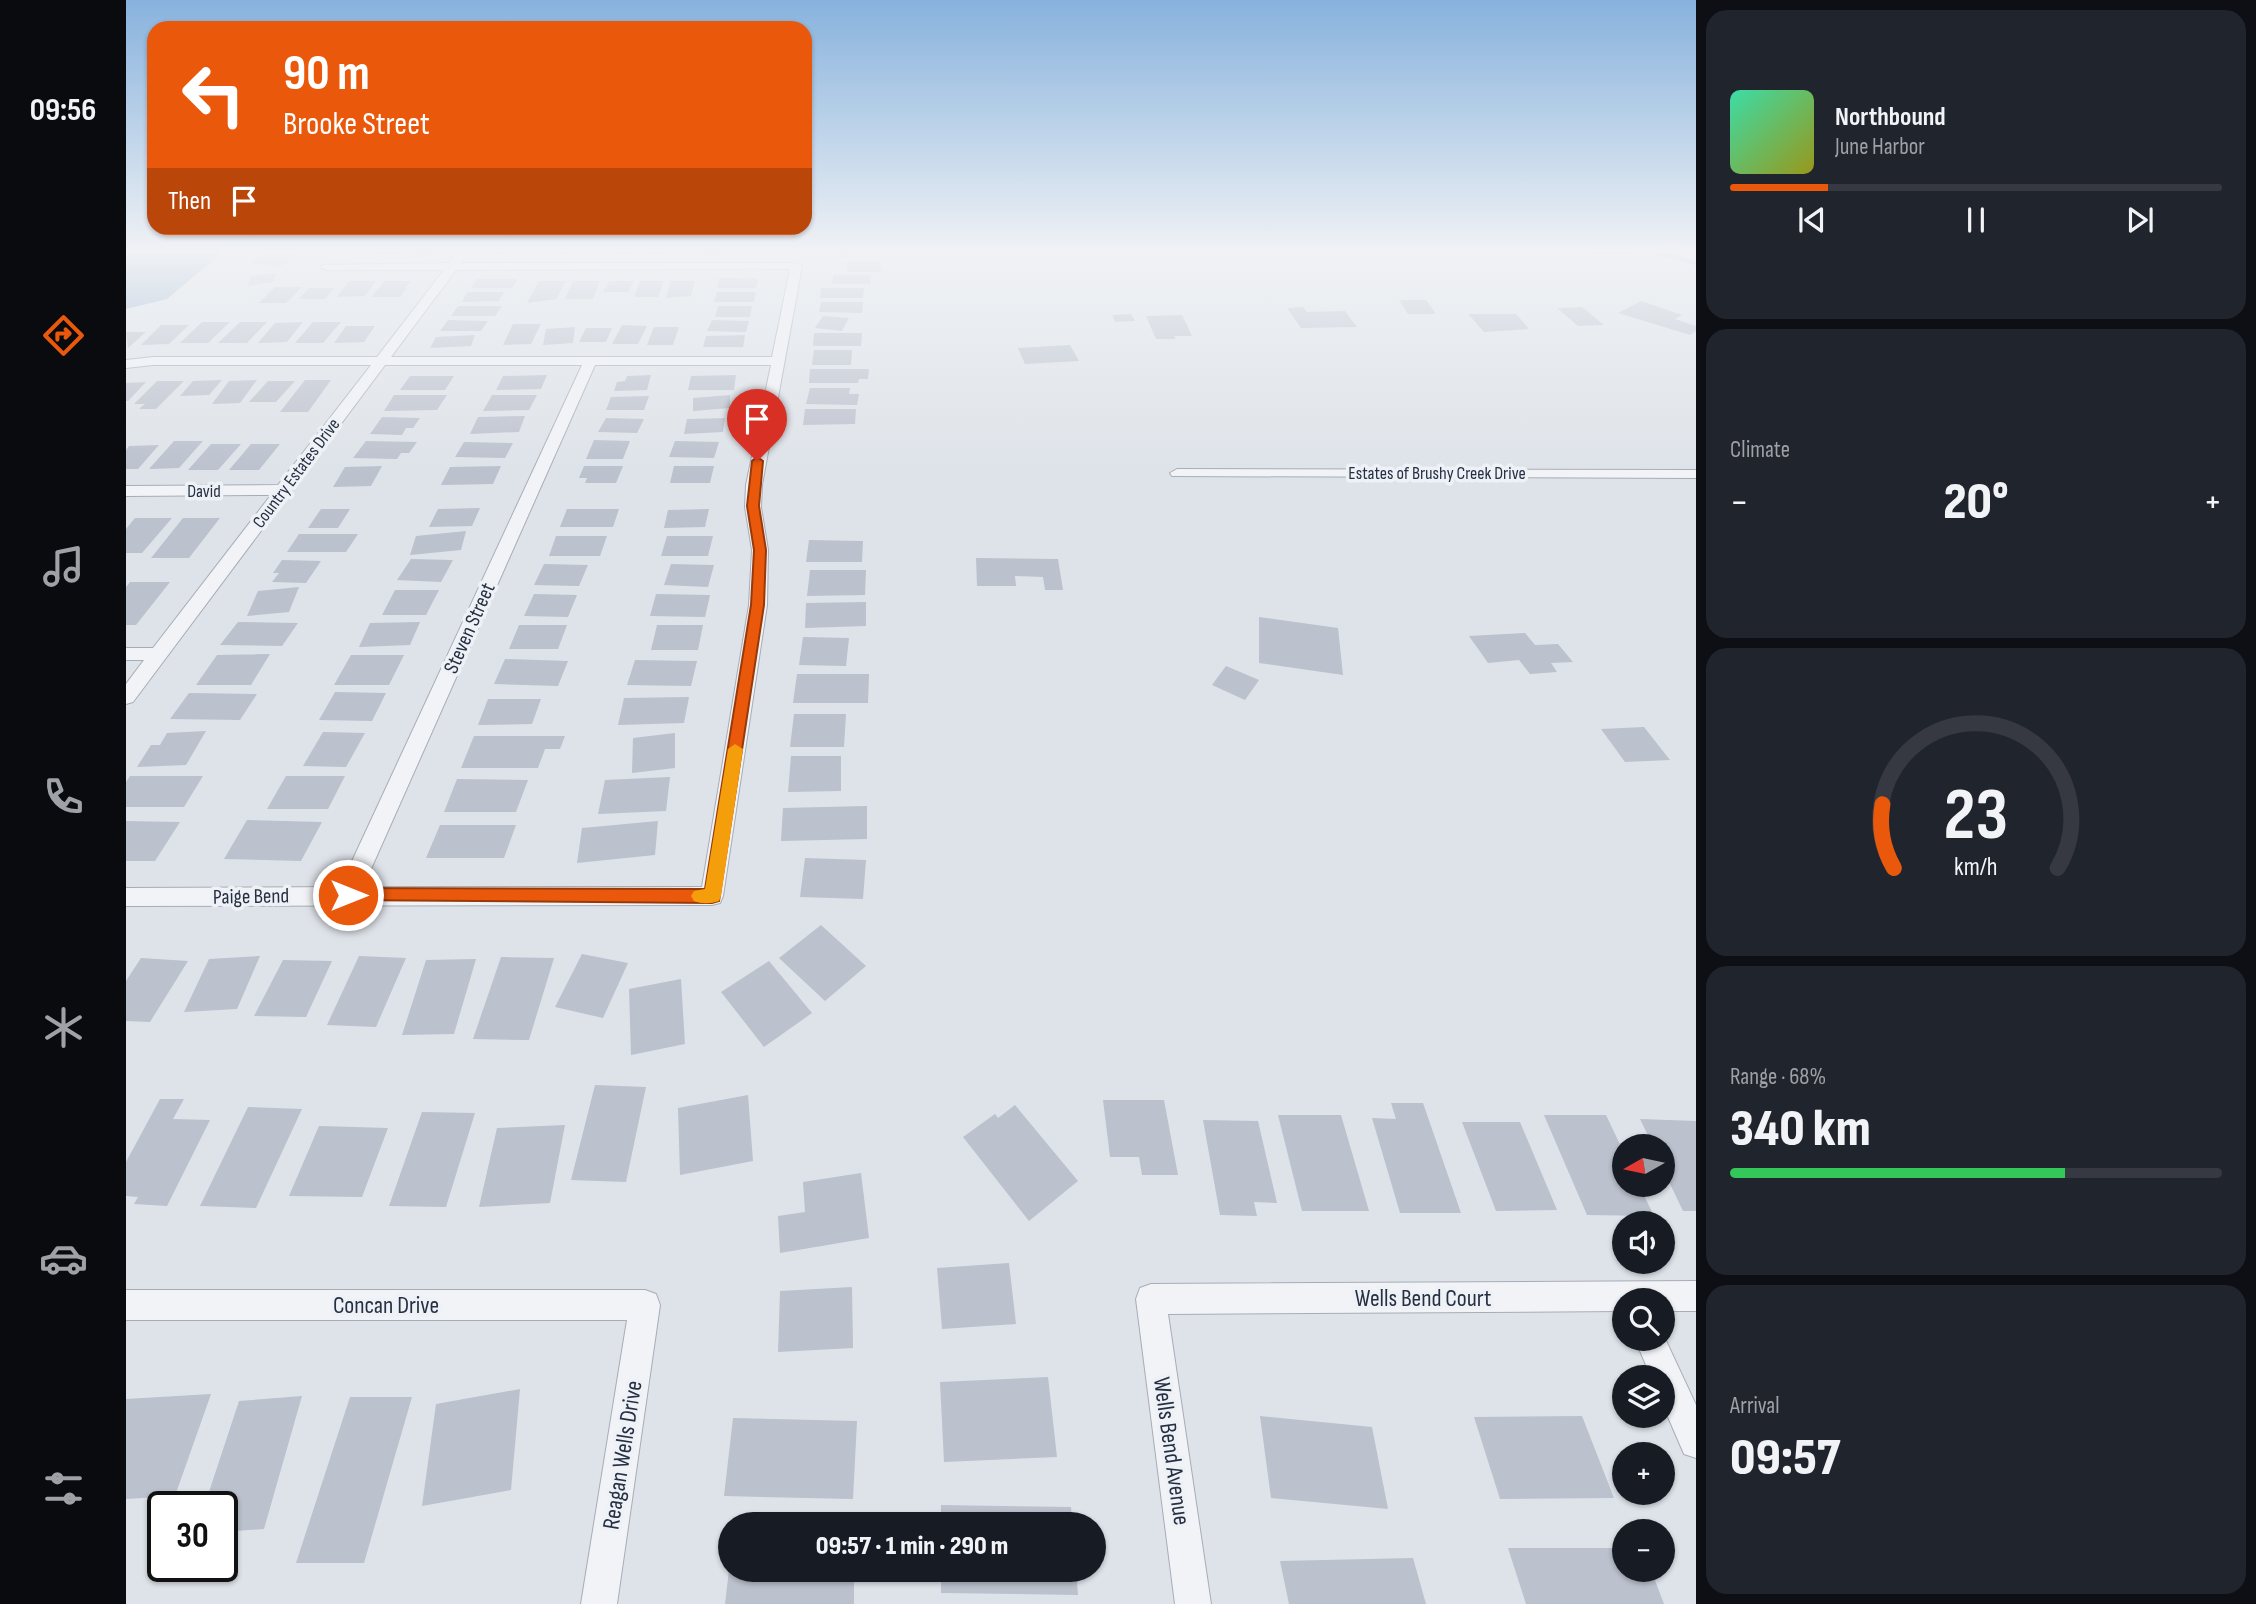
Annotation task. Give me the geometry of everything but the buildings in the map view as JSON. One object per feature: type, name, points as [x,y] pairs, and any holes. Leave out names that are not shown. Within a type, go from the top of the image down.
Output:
[{"type":"street","name":"Country Estates Drive","points":[[126,697],[409,324]]},
{"type":"street","points":[[126,364],[153,360],[777,361],[784,324]]},
{"type":"street","name":"Steven Street","points":[[348,895],[590,360]]},
{"type":"street","name":"Paige Bend","points":[[126,897],[712,896],[758,605],[760,550],[753,506],[754,485],[777,361]]},
{"type":"street","name":"Estates of Brushy Creek Drive","points":[[1177,473],[1696,474]]},
{"type":"street","name":"David","points":[[126,491],[282,491]]},
{"type":"street","points":[[126,654],[159,654]]},
{"type":"street","name":"Wells Bend Court","points":[[1675,1297],[1696,1296]]},
{"type":"street","name":"Wells Bend Court","points":[[1150,1299],[1612,1298]]},
{"type":"street","name":"Wells Bend Avenue","points":[[1150,1299],[1193,1604]]},
{"type":"street","name":"Concan Drive","points":[[126,1306],[645,1305]]},
{"type":"street","name":"Reagan Wells Drive","points":[[599,1604],[645,1305]]},
{"type":"street","points":[[1655,1351],[1696,1442]]},
{"type":"slow traffic","points":[[700,896],[712,896],[735,749]]},
{"type":"route","points":[[348,895],[712,896],[758,605],[760,550],[753,506],[757,461]]}]
